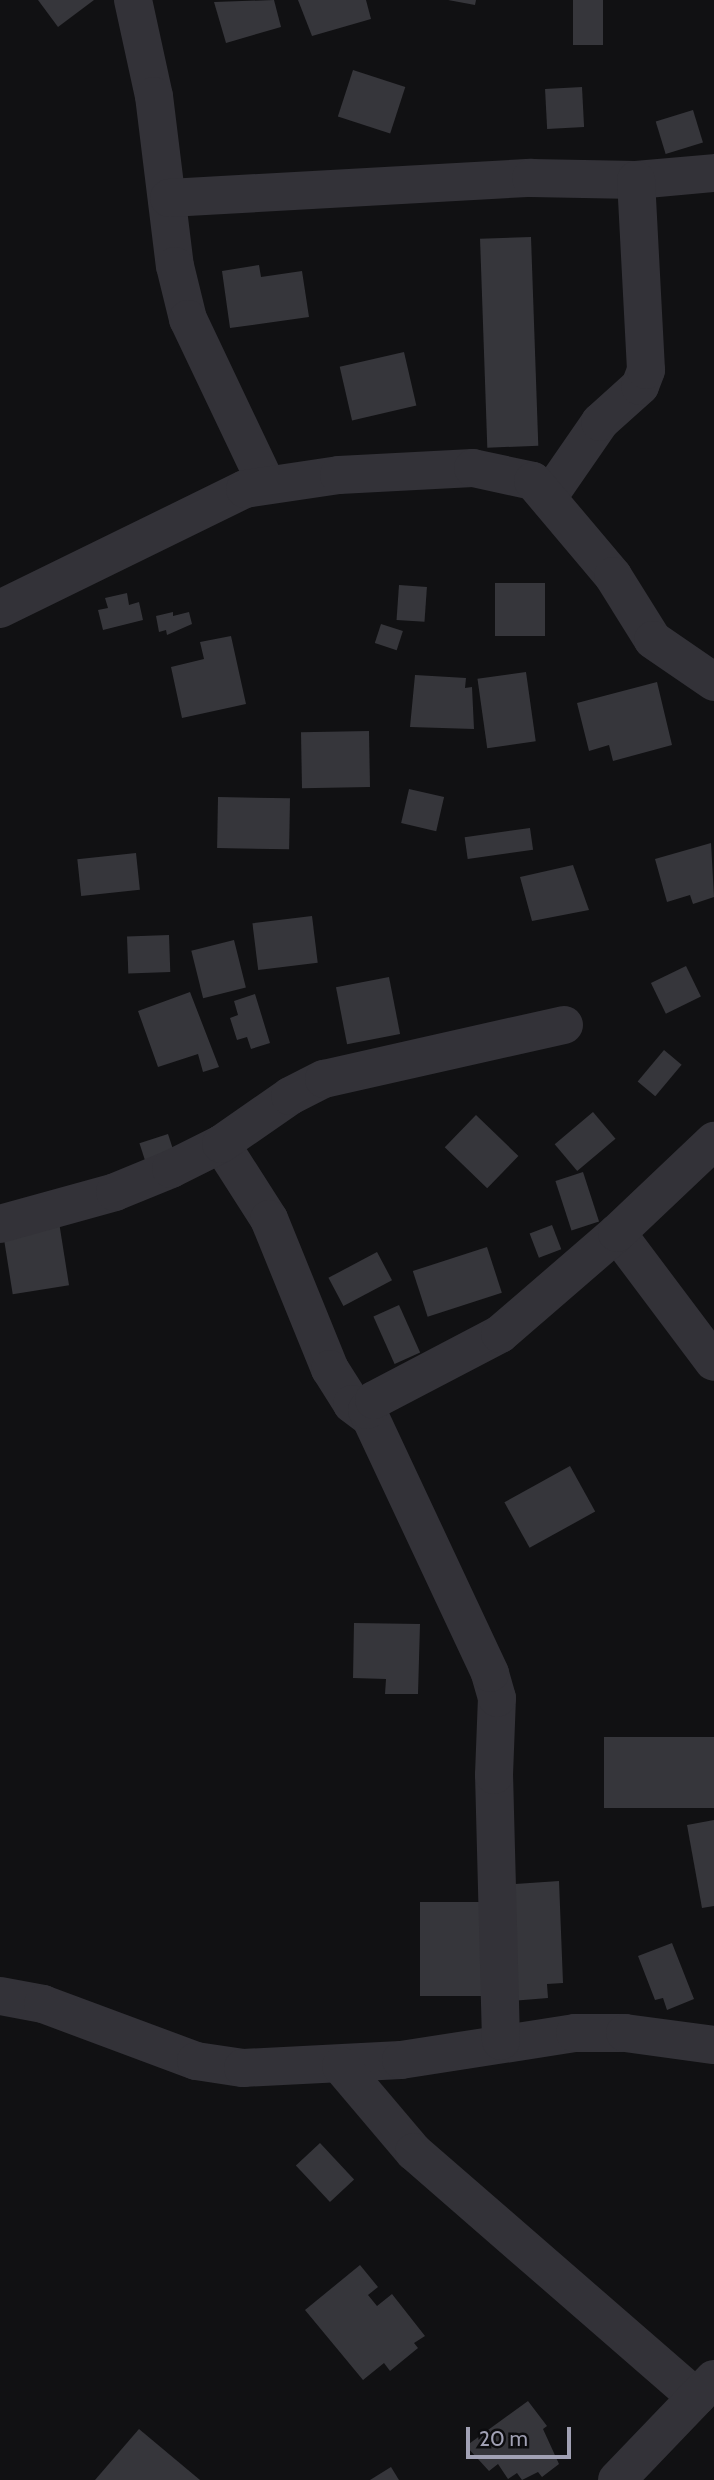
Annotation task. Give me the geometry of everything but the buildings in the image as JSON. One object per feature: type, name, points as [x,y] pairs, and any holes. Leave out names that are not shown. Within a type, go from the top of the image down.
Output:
[{"type":"street","points":[[133,0],[154,96],[169,198],[175,266],[188,319],[267,484]]},
{"type":"street","points":[[169,198],[531,177],[636,180],[714,173]]},
{"type":"street","points":[[549,496],[600,422],[640,386],[646,370],[636,180]]},
{"type":"street","points":[[0,609],[207,506],[267,484],[472,468],[517,474],[533,481],[549,496],[613,576],[653,640],[714,682]]},
{"type":"street","points":[[0,1224],[114,1192],[221,1144],[290,1096],[324,1079],[564,1025]]},
{"type":"street","points":[[368,1416],[374,1400],[500,1334],[617,1233],[714,1141]]},
{"type":"street","points":[[221,1144],[269,1219],[330,1369],[352,1404],[368,1416],[474,1636],[497,1699],[494,1775],[501,2042]]},
{"type":"street","points":[[617,1233],[714,1362]]},
{"type":"street","points":[[0,1996],[43,2004],[196,2061],[243,2068],[341,2066],[401,2060],[501,2042],[575,2033],[625,2033],[714,2045]]},
{"type":"street","points":[[341,2066],[414,2152],[705,2388],[617,2480]]}]
